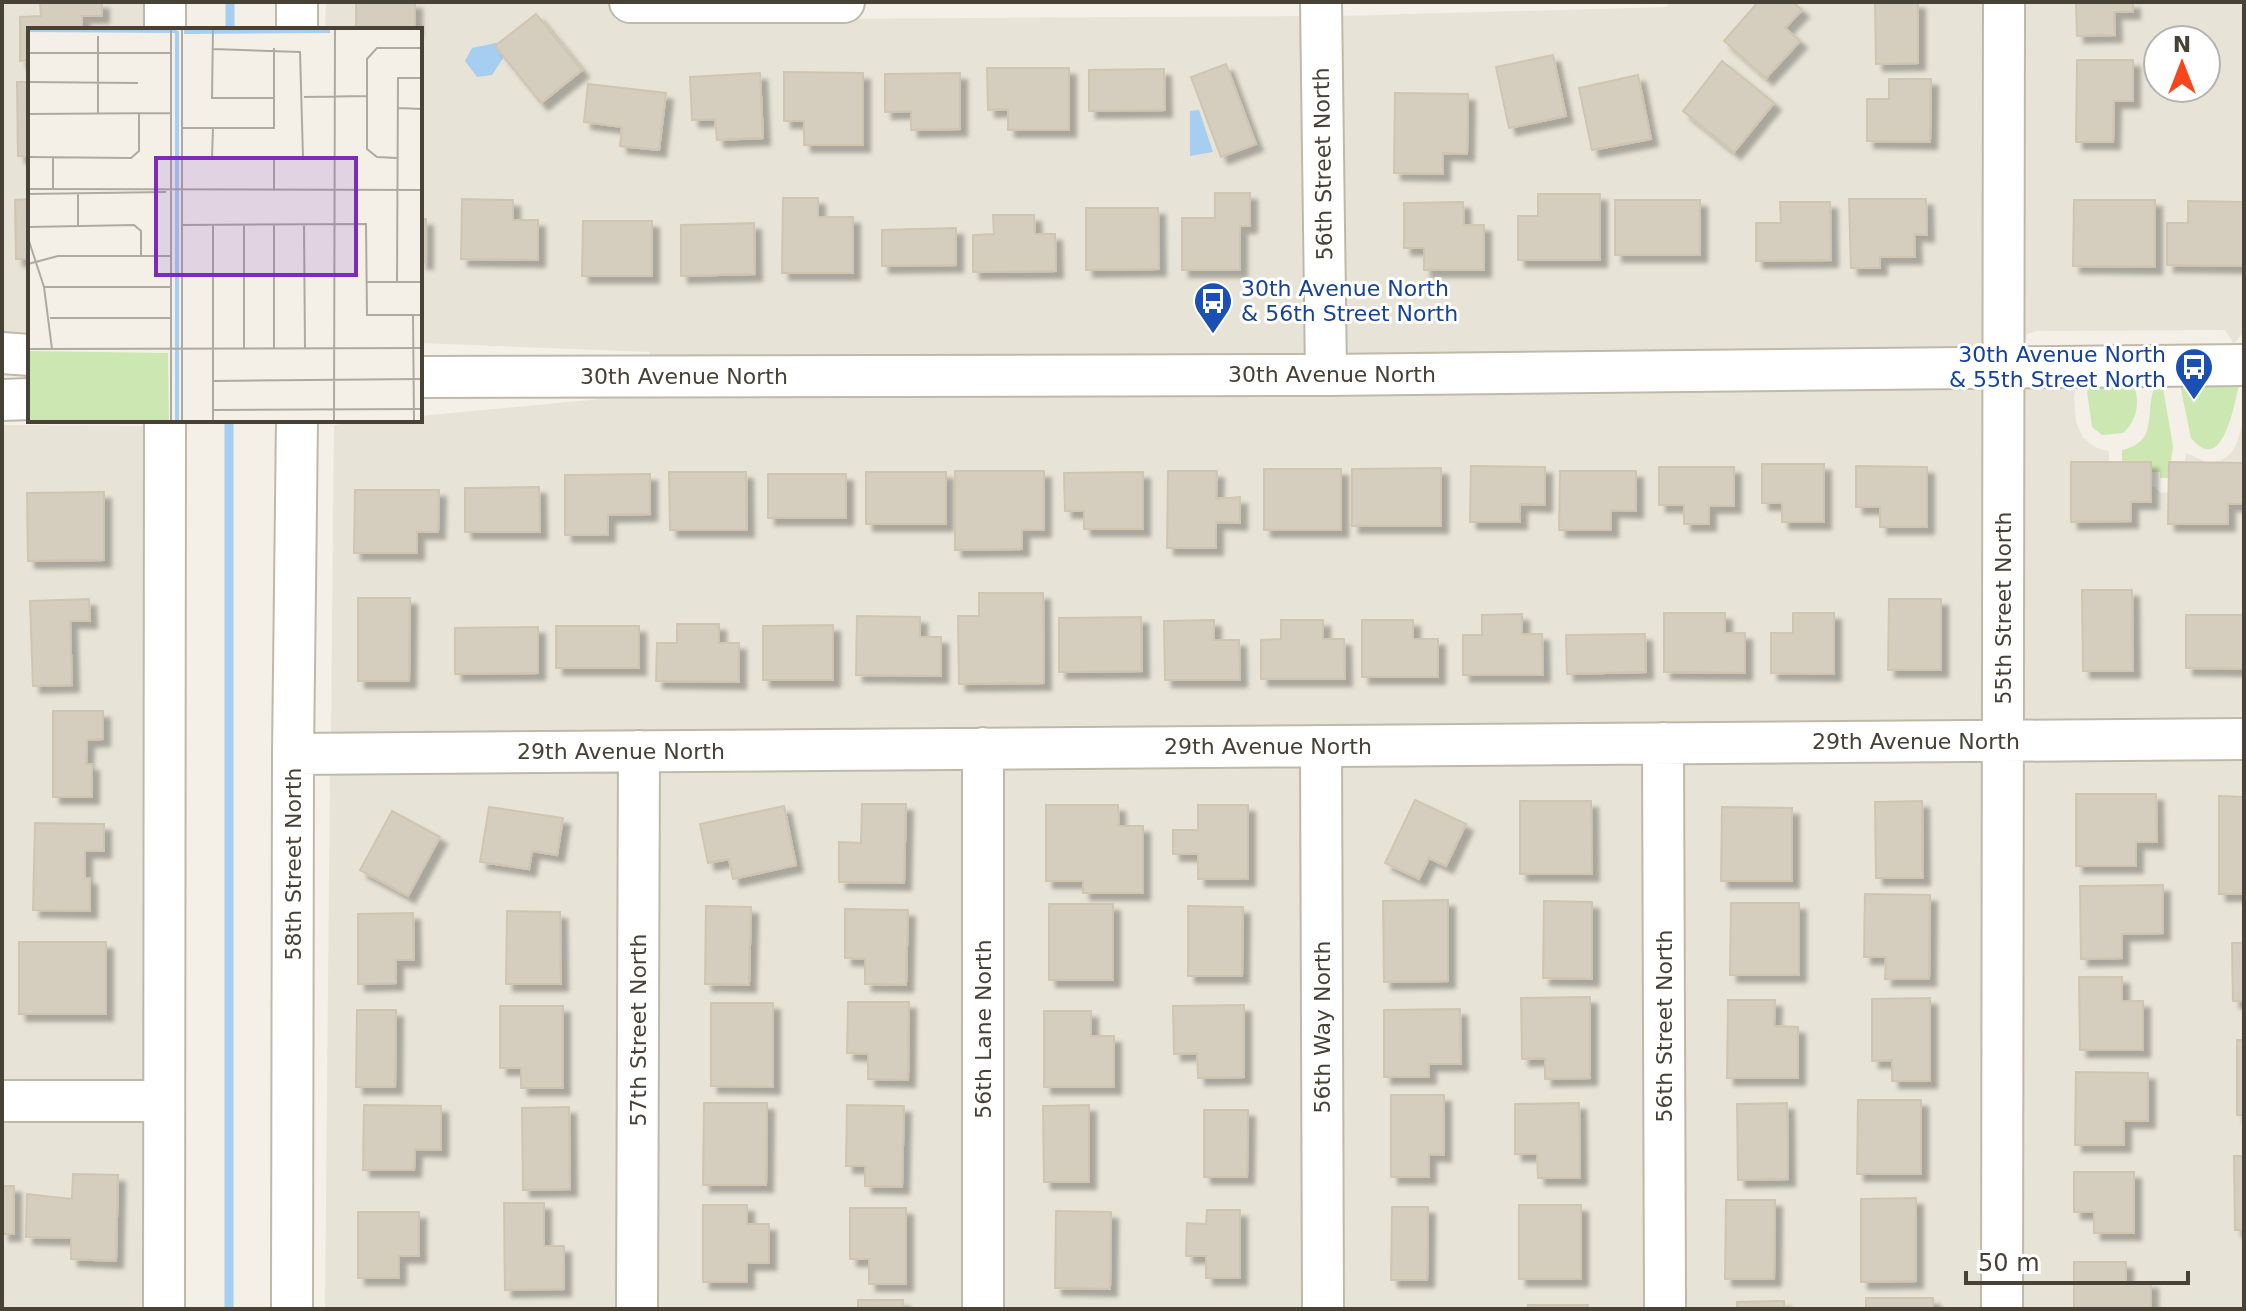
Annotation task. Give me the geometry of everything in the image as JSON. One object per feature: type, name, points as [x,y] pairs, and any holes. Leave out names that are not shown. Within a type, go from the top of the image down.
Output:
[{"type":"street","points":[[165,2],[165,28]]},
{"type":"street","points":[[297,2],[297,28]]},
{"type":"street","points":[[630,3],[844,2]]},
{"type":"street","name":"56th Street North","points":[[1321,2],[1326,375]]},
{"type":"street","name":"55th Street North","points":[[2002,1309],[2004,2]]},
{"type":"street","points":[[2,353],[28,355]]},
{"type":"street","name":"30th Avenue North","points":[[422,377],[1326,375],[2244,365]]},
{"type":"street","points":[[2,400],[28,399]]},
{"type":"street","points":[[164,1309],[165,422]]},
{"type":"street","name":"58th Street North","points":[[292,1309],[297,422]]},
{"type":"street","name":"29th Avenue North","points":[[293,754],[2244,739]]},
{"type":"street","name":"56th Street North","points":[[1663,743],[1665,1309]]},
{"type":"street","name":"56th Way North","points":[[1321,746],[1323,1309]]},
{"type":"street","name":"56th Lane North","points":[[983,748],[983,1309]]},
{"type":"street","name":"57th Street North","points":[[637,1309],[639,751]]},
{"type":"street","points":[[2,1101],[164,1101]]},
{"type":"shaded area","points":[[2,2],[149,2],[150,28],[28,28],[28,332],[2,332]]},
{"type":"shaded area","points":[[326,2],[615,2],[615,20],[1306,16],[1310,358],[649,357],[650,352],[422,343],[422,28],[325,28]]},
{"type":"shaded area","points":[[1668,2],[1988,2],[1988,349],[1340,358],[1337,16],[1667,7]]},
{"type":"shaded area","points":[[2019,2],[2244,2],[2244,331],[2234,344],[2225,330],[2037,331],[2027,334],[2023,349]]},
{"type":"shaded area","points":[[1988,383],[1988,724],[331,736],[334,425],[422,422],[422,416],[642,395]]},
{"type":"shaded area","points":[[2019,383],[2077,383],[2074,396],[2076,422],[2083,438],[2097,448],[2109,451],[2109,462],[2128,483],[2155,487],[2160,493],[2169,492],[2182,480],[2186,453],[2208,463],[2222,460],[2232,452],[2244,418],[2244,722],[2018,724]]},
{"type":"shaded area","points":[[2,425],[150,426],[149,1084],[2,1084]]},
{"type":"shaded area","points":[[2244,756],[2244,1309],[2017,1309],[2018,758]]},
{"type":"shaded area","points":[[1988,758],[1987,1309],[1680,1309],[1679,760]]},
{"type":"shaded area","points":[[1648,760],[1650,1309],[1338,1309],[1336,763]]},
{"type":"shaded area","points":[[1306,763],[1308,1309],[999,1309],[998,765]]},
{"type":"shaded area","points":[[968,766],[968,1309],[652,1309],[654,768]]},
{"type":"shaded area","points":[[624,768],[622,1309],[325,1309],[330,771]]},
{"type":"shaded area","points":[[2,1118],[149,1118],[148,1309],[2,1309]]},
{"type":"green space","points":[[2156,384],[2161,384],[2163,388],[2173,446],[2169,478],[2160,478],[2160,472],[2151,472],[2151,468],[2128,468],[2128,462],[2122,462],[2122,450],[2142,440],[2146,432]]},
{"type":"green space","points":[[2092,385],[2133,385],[2137,398],[2136,410],[2132,423],[2123,433],[2102,435],[2092,427],[2087,392]]},
{"type":"green space","points":[[2180,385],[2239,385],[2225,433],[2211,449],[2202,448],[2191,438]]},
{"type":"water","points":[[500,42],[507,52],[492,75],[477,77],[465,61],[472,48]]},
{"type":"water","points":[[1199,110],[1213,152],[1190,156],[1190,111]]},
{"type":"building","points":[[40,2],[102,2],[102,16],[82,16],[82,28],[28,28],[28,60],[20,61],[20,17],[41,16]]},
{"type":"building","points":[[356,2],[415,2],[415,28],[356,28]]},
{"type":"building","points":[[1758,2],[1793,2],[1802,10],[1785,28],[1800,41],[1766,78],[1724,41]]},
{"type":"building","points":[[1875,2],[1918,2],[1918,63],[1876,64]]},
{"type":"building","points":[[2076,2],[2133,2],[2133,12],[2114,12],[2115,35],[2077,36]]},
{"type":"building","points":[[536,14],[582,70],[541,103],[495,46]]},
{"type":"building","points":[[1553,55],[1566,116],[1509,128],[1496,67]]},
{"type":"building","points":[[2077,60],[2133,60],[2133,101],[2114,101],[2113,142],[2076,142]]},
{"type":"building","points":[[1722,61],[1774,103],[1734,152],[1683,111]]},
{"type":"building","points":[[1226,64],[1256,144],[1221,157],[1191,77]]},
{"type":"building","points":[[987,68],[1069,68],[1069,130],[1008,130],[1008,109],[988,110]]},
{"type":"building","points":[[1164,69],[1165,110],[1089,111],[1089,70]]},
{"type":"building","points":[[784,72],[863,73],[863,145],[804,145],[804,121],[784,121]]},
{"type":"building","points":[[760,73],[763,138],[717,140],[715,119],[692,120],[690,77]]},
{"type":"building","points":[[960,73],[960,129],[911,130],[911,111],[885,112],[885,74]]},
{"type":"building","points":[[1638,75],[1651,139],[1592,150],[1579,88]]},
{"type":"building","points":[[1889,79],[1931,79],[1930,142],[1867,141],[1867,99],[1889,99]]},
{"type":"building","points":[[17,82],[28,82],[28,156],[18,156]]},
{"type":"building","points":[[588,84],[666,93],[659,150],[620,146],[622,127],[584,122]]},
{"type":"building","points":[[1395,93],[1468,94],[1467,154],[1443,153],[1443,174],[1394,173]]},
{"type":"building","points":[[1215,193],[1250,193],[1250,226],[1240,226],[1240,270],[1182,270],[1182,218],[1215,218]]},
{"type":"building","points":[[1538,194],[1600,194],[1600,260],[1518,260],[1518,216],[1538,216]]},
{"type":"building","points":[[783,198],[818,198],[818,217],[853,217],[853,273],[782,273]]},
{"type":"building","points":[[28,199],[28,259],[16,259],[15,200]]},
{"type":"building","points":[[462,199],[513,200],[513,220],[538,220],[538,260],[461,259]]},
{"type":"building","points":[[1849,199],[1926,199],[1927,235],[1914,234],[1915,257],[1880,257],[1880,268],[1851,268]]},
{"type":"building","points":[[1615,200],[1700,200],[1700,255],[1615,255]]},
{"type":"building","points":[[2074,200],[2155,200],[2155,267],[2073,266]]},
{"type":"building","points":[[2188,201],[2244,202],[2244,266],[2167,265],[2167,223],[2188,223]]},
{"type":"building","points":[[1463,202],[1464,225],[1484,225],[1484,270],[1424,270],[1424,248],[1404,248],[1404,203]]},
{"type":"building","points":[[1780,202],[1830,202],[1831,260],[1756,261],[1756,223],[1781,223]]},
{"type":"building","points":[[1086,208],[1158,208],[1159,269],[1086,270]]},
{"type":"building","points":[[993,215],[1034,215],[1035,234],[1055,234],[1056,271],[973,272],[973,235],[994,234]]},
{"type":"building","points":[[422,219],[426,219],[426,262],[422,262]]},
{"type":"building","points":[[583,221],[652,221],[652,276],[582,276]]},
{"type":"building","points":[[754,223],[755,274],[681,276],[681,225]]},
{"type":"building","points":[[956,228],[956,265],[882,266],[882,230]]},
{"type":"building","points":[[2071,462],[2151,462],[2151,502],[2131,502],[2131,521],[2071,522]]},
{"type":"building","points":[[2169,462],[2244,463],[2244,504],[2228,504],[2228,524],[2168,524]]},
{"type":"building","points":[[1762,464],[1824,464],[1824,522],[1782,522],[1782,503],[1762,503]]},
{"type":"building","points":[[1471,466],[1545,467],[1545,505],[1520,504],[1520,522],[1470,522]]},
{"type":"building","points":[[1856,466],[1927,467],[1927,527],[1880,527],[1880,507],[1856,507]]},
{"type":"building","points":[[1659,467],[1734,467],[1734,506],[1709,506],[1709,524],[1684,524],[1684,505],[1659,505]]},
{"type":"building","points":[[1441,468],[1441,526],[1352,526],[1352,469]]},
{"type":"building","points":[[1264,469],[1341,469],[1341,530],[1264,530]]},
{"type":"building","points":[[955,471],[1044,471],[1044,530],[1022,530],[1022,549],[955,550]]},
{"type":"building","points":[[1168,471],[1217,471],[1216,499],[1240,497],[1240,523],[1216,522],[1216,548],[1167,548]]},
{"type":"building","points":[[1560,471],[1636,471],[1636,511],[1611,510],[1611,530],[1559,530]]},
{"type":"building","points":[[669,472],[746,472],[747,530],[670,530]]},
{"type":"building","points":[[866,472],[946,472],[946,524],[866,524]]},
{"type":"building","points":[[1143,472],[1143,529],[1084,529],[1084,511],[1065,511],[1064,473]]},
{"type":"building","points":[[650,474],[650,514],[608,515],[608,535],[565,535],[565,475]]},
{"type":"building","points":[[768,474],[846,474],[846,518],[768,518]]},
{"type":"building","points":[[539,487],[540,532],[465,532],[465,488]]},
{"type":"building","points":[[355,490],[439,490],[438,532],[417,532],[417,553],[354,553]]},
{"type":"building","points":[[104,492],[104,560],[28,561],[27,493]]},
{"type":"building","points":[[2082,590],[2132,590],[2133,671],[2083,671]]},
{"type":"building","points":[[979,593],[1043,593],[1044,683],[959,684],[958,616],[979,616]]},
{"type":"building","points":[[358,598],[410,598],[409,681],[358,681]]},
{"type":"building","points":[[89,599],[90,621],[70,621],[72,685],[33,686],[30,601]]},
{"type":"building","points":[[1889,599],[1941,599],[1941,670],[1888,670]]},
{"type":"building","points":[[1664,613],[1725,613],[1725,633],[1745,633],[1745,673],[1664,672]]},
{"type":"building","points":[[1793,613],[1834,613],[1834,674],[1771,673],[1771,633],[1793,633]]},
{"type":"building","points":[[1522,614],[1522,634],[1542,634],[1543,675],[1463,675],[1463,635],[1482,635],[1482,615]]},
{"type":"building","points":[[2186,615],[2244,615],[2244,669],[2186,668]]},
{"type":"building","points":[[857,616],[920,617],[920,637],[941,637],[941,676],[856,675]]},
{"type":"building","points":[[1141,617],[1142,671],[1059,672],[1059,618]]},
{"type":"building","points":[[1214,620],[1214,640],[1239,640],[1240,680],[1165,680],[1164,621]]},
{"type":"building","points":[[1281,620],[1323,620],[1323,639],[1344,639],[1345,679],[1261,679],[1261,640],[1281,639]]},
{"type":"building","points":[[1362,620],[1413,620],[1413,639],[1438,639],[1438,677],[1362,677]]},
{"type":"building","points":[[677,624],[719,624],[719,643],[739,643],[739,682],[656,681],[657,643],[677,643]]},
{"type":"building","points":[[833,625],[833,680],[763,680],[763,626]]},
{"type":"building","points":[[556,626],[639,626],[639,668],[556,668]]},
{"type":"building","points":[[538,627],[538,673],[455,674],[455,628]]},
{"type":"building","points":[[1645,634],[1646,672],[1567,674],[1566,635]]},
{"type":"building","points":[[53,711],[103,711],[103,739],[87,740],[86,764],[92,764],[92,797],[53,797]]},
{"type":"building","points":[[2076,794],[2156,794],[2157,842],[2136,842],[2136,866],[2076,866]]},
{"type":"building","points":[[2219,796],[2244,797],[2244,894],[2219,894]]},
{"type":"building","points":[[1415,800],[1466,824],[1446,866],[1429,858],[1419,879],[1385,863]]},
{"type":"building","points":[[1520,801],[1591,801],[1592,874],[1520,874]]},
{"type":"building","points":[[1922,801],[1923,878],[1876,878],[1875,802]]},
{"type":"building","points":[[862,804],[906,804],[904,883],[839,882],[839,842],[861,843]]},
{"type":"building","points":[[1046,805],[1118,805],[1119,826],[1143,826],[1143,893],[1083,893],[1083,881],[1046,881]]},
{"type":"building","points":[[1198,805],[1248,805],[1248,879],[1198,879],[1198,854],[1173,854],[1173,830],[1198,830]]},
{"type":"building","points":[[784,806],[796,865],[733,879],[729,859],[708,863],[700,824]]},
{"type":"building","points":[[489,807],[563,818],[557,855],[532,851],[529,869],[480,862]]},
{"type":"building","points":[[1722,807],[1792,808],[1792,881],[1721,881]]},
{"type":"building","points":[[392,811],[440,837],[408,896],[360,870]]},
{"type":"building","points":[[35,823],[104,824],[104,851],[85,851],[85,878],[90,878],[90,911],[33,910]]},
{"type":"building","points":[[2163,885],[2163,933],[2122,934],[2122,958],[2081,959],[2080,886]]},
{"type":"building","points":[[1865,894],[1930,895],[1929,979],[1885,979],[1886,957],[1864,957]]},
{"type":"building","points":[[1448,900],[1448,981],[1384,982],[1383,901]]},
{"type":"building","points":[[1544,901],[1592,902],[1592,979],[1543,978]]},
{"type":"building","points":[[1731,903],[1799,903],[1799,975],[1730,975]]},
{"type":"building","points":[[1049,904],[1113,904],[1113,980],[1049,980]]},
{"type":"building","points":[[706,906],[751,907],[749,985],[705,984]]},
{"type":"building","points":[[1188,906],[1243,907],[1242,976],[1188,976]]},
{"type":"building","points":[[845,909],[908,910],[906,985],[865,984],[865,959],[845,958]]},
{"type":"building","points":[[507,911],[560,912],[561,984],[506,984]]},
{"type":"building","points":[[413,913],[414,960],[396,960],[396,983],[358,984],[358,914]]},
{"type":"building","points":[[19,942],[106,942],[106,1014],[19,1014]]},
{"type":"building","points":[[2232,943],[2244,943],[2244,1001],[2233,1001]]},
{"type":"building","points":[[2079,977],[2122,977],[2122,1001],[2143,1001],[2143,1050],[2080,1050]]},
{"type":"building","points":[[1590,997],[1590,1078],[1545,1079],[1545,1058],[1522,1059],[1521,998]]},
{"type":"building","points":[[1930,998],[1930,1081],[1892,1081],[1892,1060],[1872,1061],[1872,999]]},
{"type":"building","points":[[1728,1000],[1775,1000],[1774,1026],[1798,1027],[1798,1078],[1727,1078]]},
{"type":"building","points":[[848,1002],[909,1002],[908,1080],[868,1079],[868,1054],[847,1053]]},
{"type":"building","points":[[711,1003],[773,1003],[773,1087],[711,1086]]},
{"type":"building","points":[[1244,1005],[1244,1077],[1198,1078],[1197,1053],[1174,1054],[1173,1006]]},
{"type":"building","points":[[500,1006],[563,1006],[563,1088],[521,1088],[521,1068],[500,1068]]},
{"type":"building","points":[[1460,1009],[1461,1064],[1429,1064],[1429,1077],[1384,1077],[1384,1010]]},
{"type":"building","points":[[357,1010],[396,1010],[395,1087],[356,1087]]},
{"type":"building","points":[[1044,1011],[1091,1011],[1091,1036],[1114,1036],[1114,1087],[1044,1087]]},
{"type":"building","points":[[2237,1040],[2244,1040],[2244,1115],[2237,1115]]},
{"type":"building","points":[[2076,1072],[2148,1073],[2148,1121],[2124,1121],[2124,1145],[2075,1145]]},
{"type":"building","points":[[1391,1095],[1444,1095],[1444,1155],[1429,1154],[1429,1177],[1391,1177]]},
{"type":"building","points":[[1858,1100],[1921,1100],[1921,1174],[1857,1174]]},
{"type":"building","points":[[704,1103],[767,1103],[766,1185],[703,1185]]},
{"type":"building","points":[[1579,1103],[1580,1178],[1538,1178],[1537,1154],[1515,1154],[1515,1104]]},
{"type":"building","points":[[1787,1103],[1788,1179],[1738,1180],[1737,1104]]},
{"type":"building","points":[[364,1105],[441,1106],[441,1150],[415,1149],[414,1170],[363,1170]]},
{"type":"building","points":[[847,1105],[904,1106],[902,1187],[865,1186],[865,1166],[846,1166]]},
{"type":"building","points":[[1089,1105],[1089,1182],[1044,1182],[1043,1106]]},
{"type":"building","points":[[569,1107],[570,1189],[523,1190],[522,1108]]},
{"type":"building","points":[[1204,1110],[1248,1110],[1247,1177],[1204,1177]]},
{"type":"building","points":[[2234,1156],[2244,1156],[2244,1230],[2235,1230]]},
{"type":"building","points":[[2074,1172],[2134,1172],[2134,1233],[2094,1233],[2094,1212],[2074,1212]]},
{"type":"building","points":[[73,1174],[118,1175],[116,1261],[71,1259],[71,1238],[26,1237],[27,1194],[72,1199]]},
{"type":"building","points":[[2,1186],[14,1186],[14,1234],[2,1234]]},
{"type":"building","points":[[1916,1198],[1916,1281],[1861,1282],[1861,1199]]},
{"type":"building","points":[[1726,1200],[1775,1200],[1774,1279],[1725,1279]]},
{"type":"building","points":[[504,1203],[544,1203],[544,1246],[564,1246],[564,1289],[505,1290]]},
{"type":"building","points":[[703,1205],[747,1205],[747,1224],[769,1224],[769,1263],[747,1263],[747,1282],[703,1282]]},
{"type":"building","points":[[1519,1205],[1581,1205],[1581,1279],[1519,1279]]},
{"type":"building","points":[[1392,1207],[1428,1207],[1427,1280],[1391,1280]]},
{"type":"building","points":[[850,1208],[906,1208],[906,1284],[869,1284],[869,1259],[850,1259]]},
{"type":"building","points":[[1207,1210],[1240,1210],[1240,1278],[1206,1278],[1206,1256],[1186,1256],[1187,1223],[1206,1224]]},
{"type":"building","points":[[1056,1211],[1111,1212],[1110,1289],[1055,1288]]},
{"type":"building","points":[[358,1212],[419,1212],[419,1256],[399,1256],[399,1278],[358,1278]]},
{"type":"building","points":[[2074,1262],[2126,1262],[2126,1282],[2151,1282],[2151,1309],[2074,1309]]},
{"type":"building","points":[[1866,1298],[1933,1298],[1933,1309],[1866,1309]]},
{"type":"building","points":[[858,1300],[903,1300],[903,1309],[858,1309]]},
{"type":"building","points":[[1784,1301],[1784,1309],[1737,1309],[1737,1302]]},
{"type":"building","points":[[1528,1305],[1588,1305],[1588,1309],[1528,1309]]},
{"type":"waterway","points":[[230,2],[230,28]]},
{"type":"waterway","points":[[229,422],[229,1309]]},
{"type":"place","name":"30th Avenue North & 56th Street North","points":[[1213,335]]},
{"type":"place","name":"30th Avenue North & 55th Street North","points":[[2194,401]]}]
